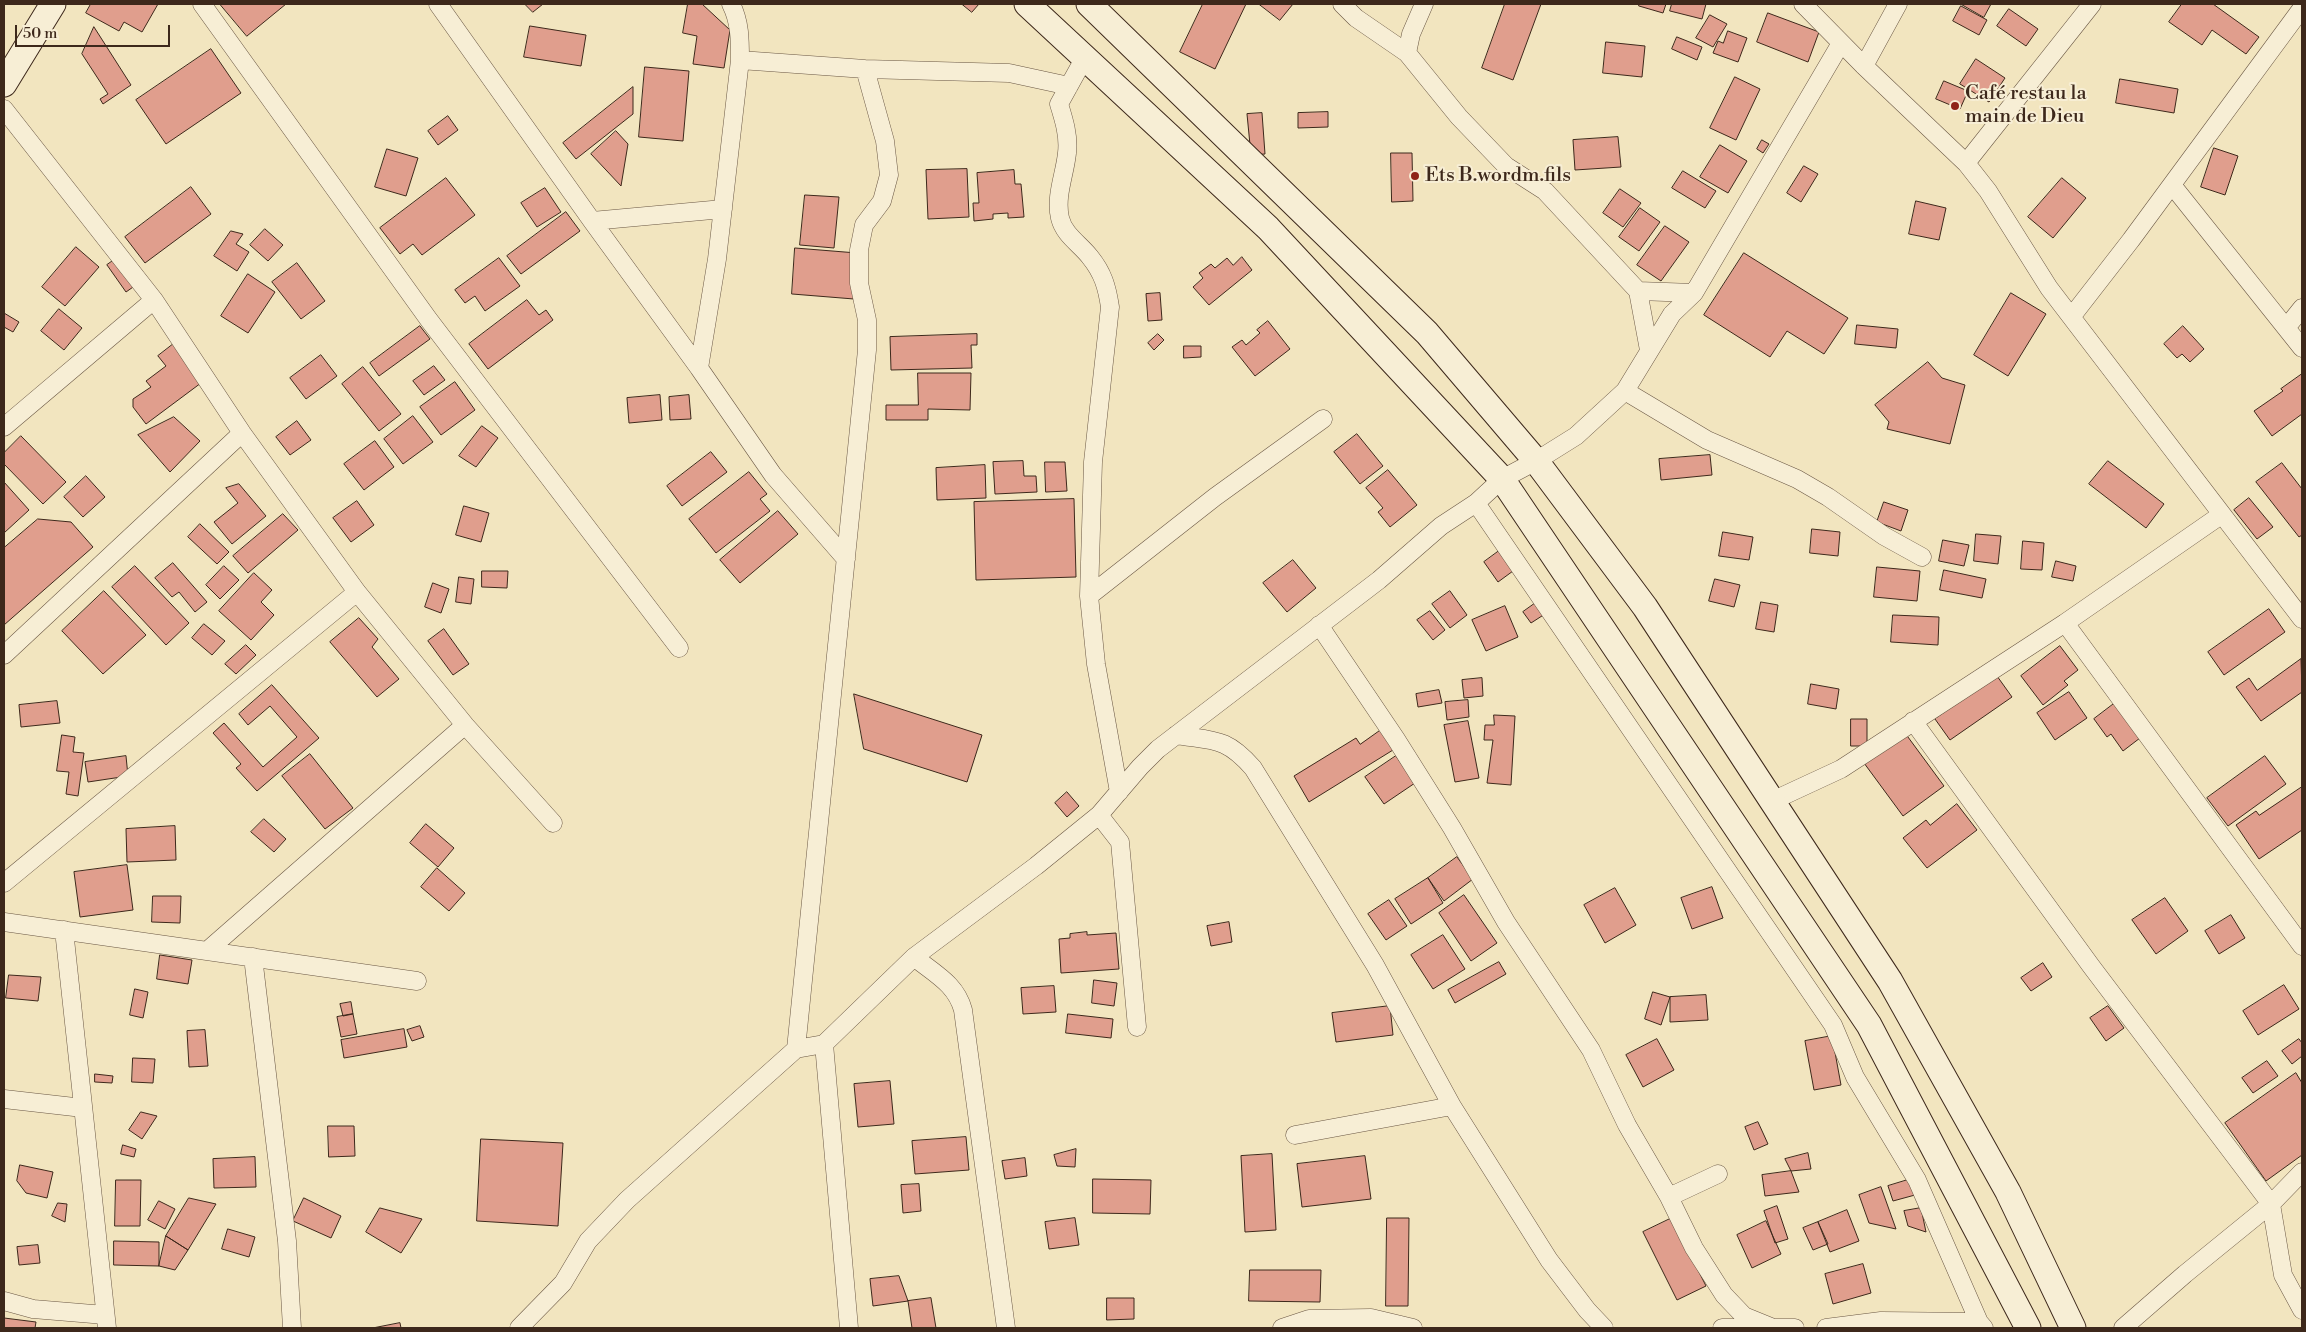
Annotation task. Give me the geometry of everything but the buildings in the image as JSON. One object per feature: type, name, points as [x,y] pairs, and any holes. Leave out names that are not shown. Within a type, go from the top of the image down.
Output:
[{"type":"main road","points":[[4,84],[12,54],[53,4]]},
{"type":"main road","points":[[1027,4],[1268,228],[1502,479],[1869,1025],[2028,1328]]},
{"type":"main road","points":[[1089,4],[1427,334],[1536,461],[1645,607],[1890,981],[2008,1192],[2073,1328]]},
{"type":"street","points":[[202,4],[429,320],[679,648]]},
{"type":"street","points":[[438,4],[699,368],[773,475],[846,559]]},
{"type":"street","points":[[699,368],[723,208],[740,60],[740,34],[737,17],[731,4]]},
{"type":"street","points":[[1342,4],[1356,18],[1407,53],[1459,117],[1506,166],[1545,191],[1638,291],[1648,350]]},
{"type":"street","points":[[1407,53],[1411,34],[1424,4]]},
{"type":"street","points":[[1803,4],[1864,66],[1966,163],[1988,191],[2049,288],[2221,516],[2302,617]]},
{"type":"street","points":[[1864,66],[1898,4]]},
{"type":"street","points":[[1966,163],[2092,4]]},
{"type":"street","points":[[2072,316],[2172,185],[2302,8]]},
{"type":"street","points":[[519,1328],[563,1283],[588,1241],[627,1200],[796,1049],[824,1044],[914,958],[1036,866],[1099,815],[1140,766],[1176,735],[1379,580],[1441,526],[1476,503],[1502,479],[1536,461],[1576,436],[1625,391],[1648,350],[1672,314],[1694,293],[1841,43]]},
{"type":"street","points":[[1085,57],[1059,104],[1066,125],[1068,151],[1059,195],[1060,218],[1071,239],[1090,257],[1106,281],[1110,307],[1093,462],[1089,596],[1096,664],[1119,792]]},
{"type":"street","points":[[740,60],[865,69],[1009,73],[1069,86]]},
{"type":"street","points":[[796,1049],[867,350],[867,320],[859,283],[859,250],[864,225],[882,201],[889,175],[885,141],[865,69]]},
{"type":"street","points":[[4,109],[154,300],[242,433],[356,592],[465,725],[553,823]]},
{"type":"street","points":[[2172,185],[2302,348]]},
{"type":"street","points":[[592,221],[723,208]]},
{"type":"street","points":[[1638,291],[1694,293]]},
{"type":"street","points":[[4,427],[154,300]]},
{"type":"street","points":[[2286,328],[2302,308]]},
{"type":"street","points":[[1625,391],[1707,440],[1797,479],[1828,497],[1884,536],[1922,557]]},
{"type":"street","points":[[1089,596],[1215,497],[1323,419]]},
{"type":"street","points":[[4,655],[242,433]]},
{"type":"street","points":[[1476,503],[1834,1025],[1855,1077],[1917,1180],[1981,1325],[1881,1321],[1826,1328]]},
{"type":"street","points":[[1772,801],[1841,769],[2065,623],[2221,516]]},
{"type":"street","points":[[4,883],[356,592]]},
{"type":"street","points":[[2065,623],[2302,946]]},
{"type":"street","points":[[1319,626],[1396,739],[1452,828],[1506,922],[1592,1050],[1627,1125],[1669,1197],[1694,1248],[1724,1295],[1744,1316],[1771,1327]]},
{"type":"street","points":[[1913,721],[2091,966],[2271,1204],[2283,1275],[2302,1310]]},
{"type":"street","points":[[207,951],[465,725]]},
{"type":"street","points":[[1176,735],[1222,742],[1238,750],[1253,768],[1375,965],[1452,1106],[1549,1260],[1587,1310],[1604,1328]]},
{"type":"street","points":[[1099,815],[1120,842],[1137,1026]]},
{"type":"street","points":[[4,922],[417,981]]},
{"type":"street","points":[[4,1301],[33,1309],[106,1322],[64,930]]},
{"type":"street","points":[[253,958],[287,1241],[292,1328]]},
{"type":"street","points":[[914,958],[950,986],[959,996],[963,1010],[1006,1328]]},
{"type":"street","points":[[824,1044],[849,1328]]},
{"type":"street","points":[[4,1099],[83,1108]]},
{"type":"street","points":[[1295,1135],[1452,1106]]},
{"type":"street","points":[[2123,1328],[2185,1274],[2271,1204],[2302,1172]]},
{"type":"street","points":[[1669,1197],[1718,1174]]},
{"type":"street","points":[[1282,1328],[1309,1319],[1371,1318],[1413,1328]]},
{"type":"street","points":[[1722,1328],[1795,1328]]},
{"type":"place","name":"Café restau la main de Dieu","points":[[1955,106]]},
{"type":"place","name":"Ets B.wordm.fils","points":[[1415,176]]}]
